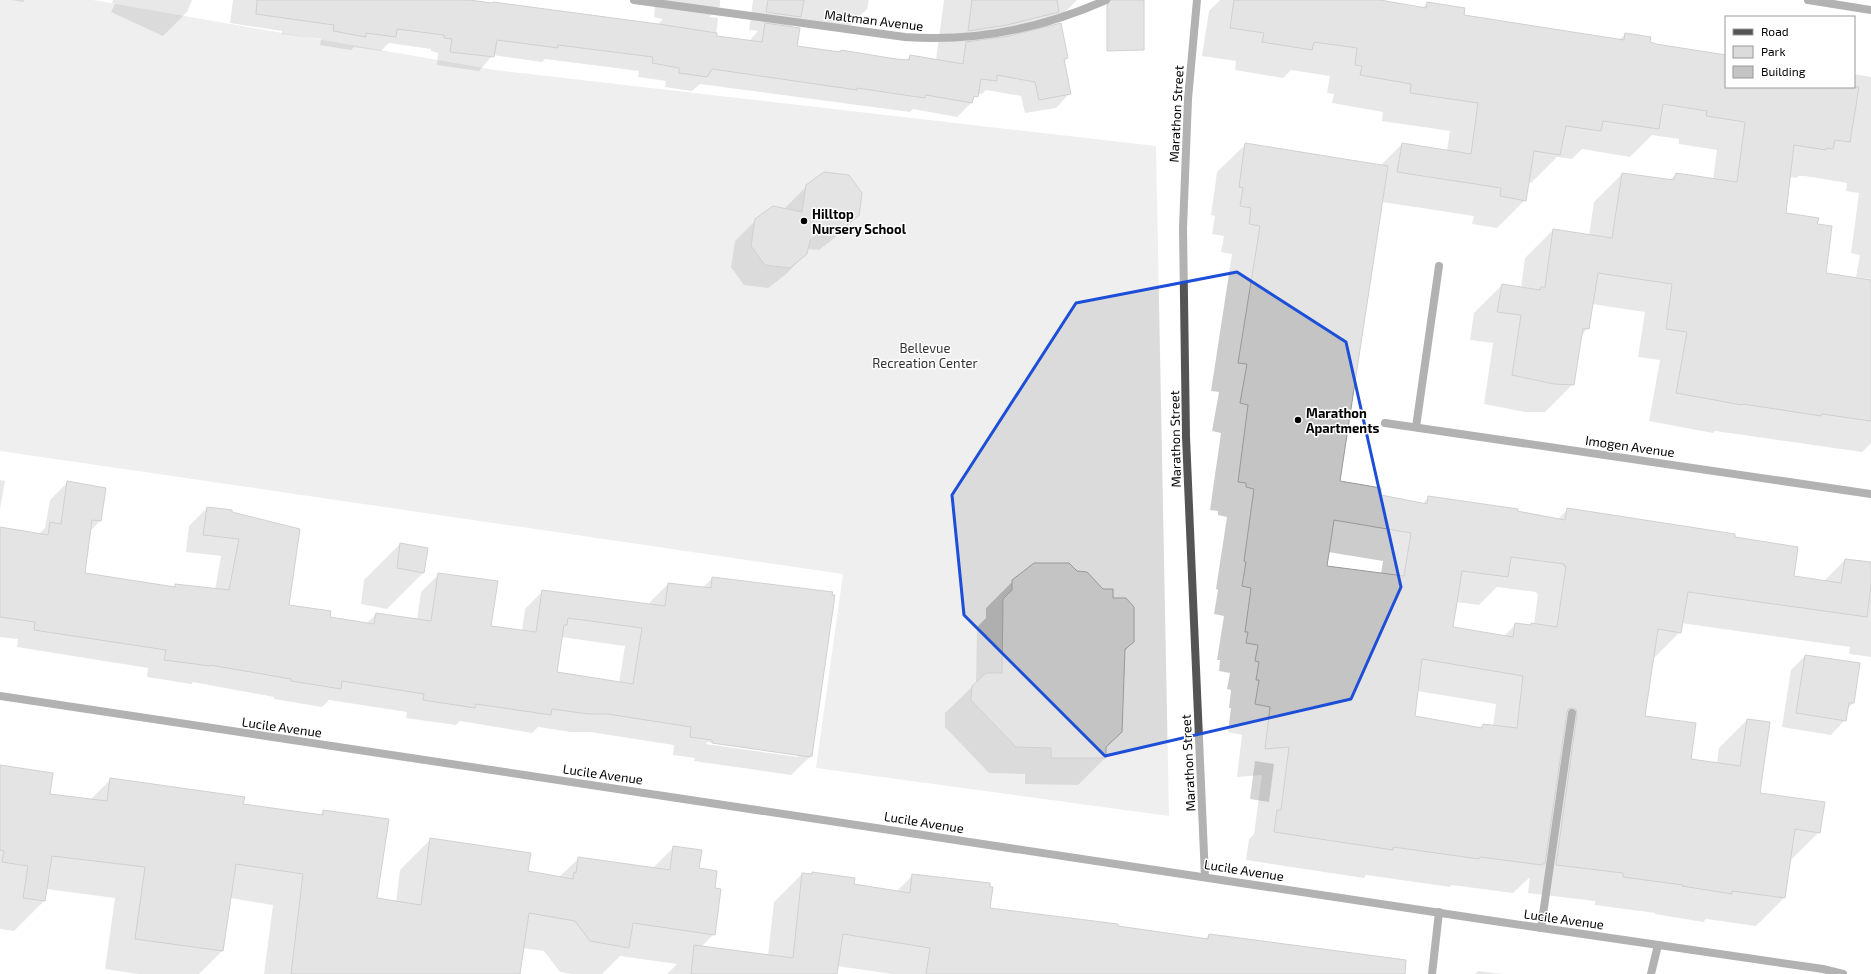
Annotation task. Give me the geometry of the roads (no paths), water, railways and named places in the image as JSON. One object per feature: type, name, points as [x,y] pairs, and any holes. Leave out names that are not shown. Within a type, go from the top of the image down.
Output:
[{"type":"street","name":"Maltman Avenue","points":[[634,0],[897,36],[936,39],[967,37],[1030,27],[1060,18],[1106,0]]},
{"type":"street","name":"Marathon Street","points":[[1197,0],[1188,99],[1183,228],[1186,437],[1205,877]]},
{"type":"street","points":[[1808,0],[1871,10]]},
{"type":"street","points":[[1416,426],[1439,266]]},
{"type":"street","name":"Imogen Avenue","points":[[1385,422],[1871,494]]},
{"type":"street","name":"Lucile Avenue","points":[[0,696],[1541,928],[1823,969],[1843,974]]},
{"type":"street","points":[[1541,928],[1572,713]]},
{"type":"street","points":[[1432,974],[1439,912]]},
{"type":"street","points":[[1651,974],[1658,945]]},
{"type":"place","name":"Hilltop Nursery School","points":[[804,221]]},
{"type":"place","name":"Marathon Apartments","points":[[1298,420]]},
{"type":"park label","name":"Bellevue Recreation Center","points":[[925,356]]}]
